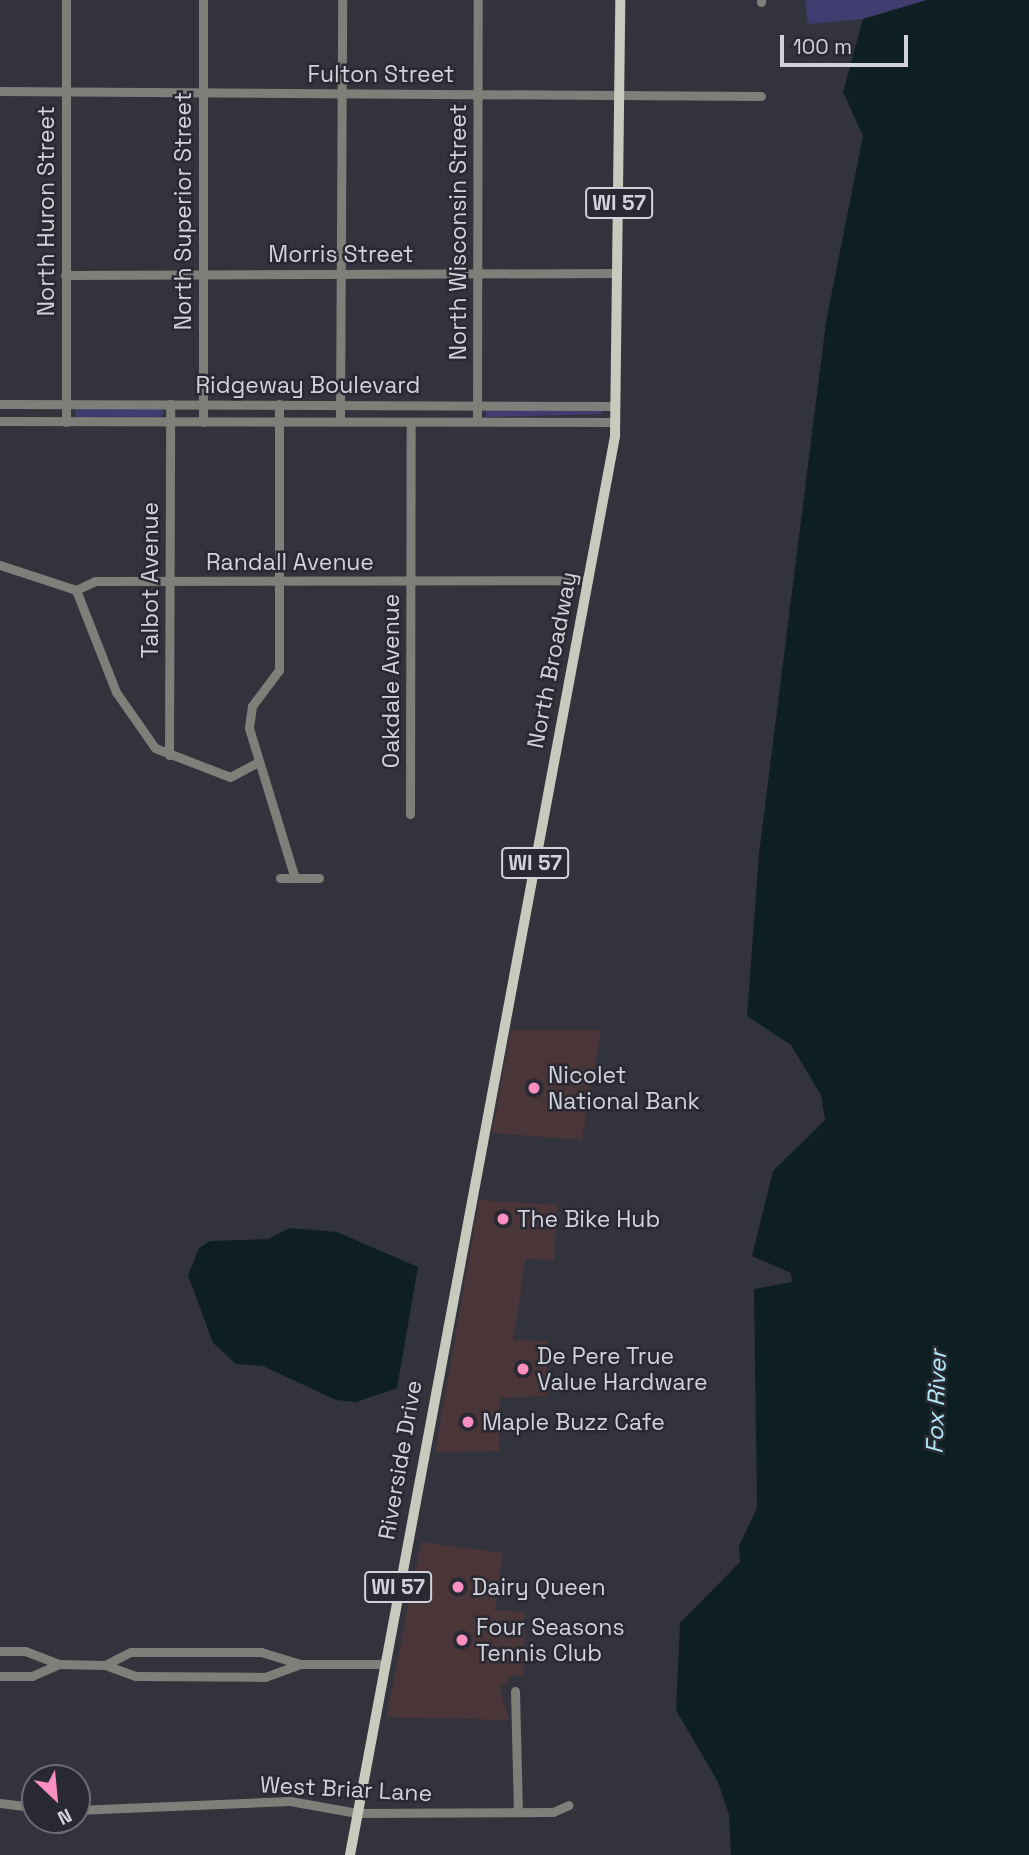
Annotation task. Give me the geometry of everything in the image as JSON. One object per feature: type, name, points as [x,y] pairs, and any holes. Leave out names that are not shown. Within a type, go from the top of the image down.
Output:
[{"type":"main road","name":"North Broadway","points":[[447,1320],[588,580],[615,422],[620,0]]},
{"type":"main road","name":"Riverside Drive","points":[[350,1855],[447,1320]]},
{"type":"street","name":"North Huron Street","points":[[66,0],[66,422]]},
{"type":"street","name":"North Superior Street","points":[[203,0],[203,422]]},
{"type":"street","points":[[340,421],[342,0]]},
{"type":"street","name":"North Wisconsin Street","points":[[477,421],[478,0]]},
{"type":"street","name":"Fulton Street","points":[[0,90],[761,96]]},
{"type":"street","name":"Morris Street","points":[[65,275],[617,273]]},
{"type":"street","name":"Ridgeway Boulevard","points":[[0,404],[477,403],[615,406]]},
{"type":"street","name":"Talbot Avenue","points":[[169,755],[170,404]]},
{"type":"street","points":[[279,404],[279,670],[250,714],[256,763],[273,790],[295,878]]},
{"type":"street","name":"Ridgeway Boulevard","points":[[0,421],[615,422]]},
{"type":"street","name":"Oakdale Avenue","points":[[410,814],[411,422]]},
{"type":"street","points":[[0,565],[76,590],[116,692],[145,737],[169,755],[230,776],[256,763]]},
{"type":"street","name":"Randall Avenue","points":[[76,590],[95,581],[588,580]]},
{"type":"street","points":[[280,878],[319,878]]},
{"type":"street","points":[[0,1651],[25,1651],[59,1664],[105,1665],[136,1676],[265,1676],[300,1664]]},
{"type":"street","points":[[105,1665],[131,1653],[261,1653],[300,1664],[384,1664]]},
{"type":"street","points":[[0,1676],[32,1676],[59,1664]]},
{"type":"street","points":[[515,1690],[518,1812]]},
{"type":"street","name":"West Briar Lane","points":[[91,1809],[290,1801],[357,1813],[518,1812],[569,1805]]},
{"type":"street","points":[[0,1803],[21,1805]]},
{"type":"shaded area","points":[[805,0],[927,0],[863,19],[808,24]]},
{"type":"shaded area","points":[[75,409],[164,411],[161,417],[76,417]]},
{"type":"shaded area","points":[[486,409],[600,409],[602,414],[486,417]]},
{"type":"shaded area","points":[[511,1030],[601,1030],[582,1140],[492,1133]]},
{"type":"shaded area","points":[[479,1200],[558,1205],[554,1260],[526,1259],[513,1340],[547,1341],[547,1396],[500,1398],[499,1451],[435,1452]]},
{"type":"shaded area","points":[[421,1542],[503,1553],[495,1610],[525,1612],[524,1676],[513,1675],[500,1688],[509,1720],[386,1717]]},
{"type":"water","name":"Fox River","points":[[927,0],[1029,0],[1029,1855],[731,1855],[729,1815],[718,1782],[676,1710],[680,1623],[740,1562],[739,1546],[757,1508],[754,1289],[792,1282],[791,1273],[752,1256],[773,1171],[825,1120],[821,1095],[791,1045],[747,1016],[759,854],[826,322],[863,136],[843,92],[863,19]]},
{"type":"water","points":[[289,1228],[337,1232],[418,1267],[397,1388],[356,1402],[336,1400],[263,1366],[236,1364],[213,1343],[188,1275],[199,1248],[210,1241],[268,1239]]},
{"type":"place","name":"Nicolet National Bank","points":[[534,1088]]},
{"type":"place","name":"The Bike Hub","points":[[503,1219]]},
{"type":"place","name":"De Pere True Value Hardware","points":[[523,1369]]},
{"type":"place","name":"Maple Buzz Cafe","points":[[468,1422]]},
{"type":"place","name":"Dairy Queen","points":[[458,1587]]},
{"type":"place","name":"Four Seasons Tennis Club","points":[[462,1640]]}]
